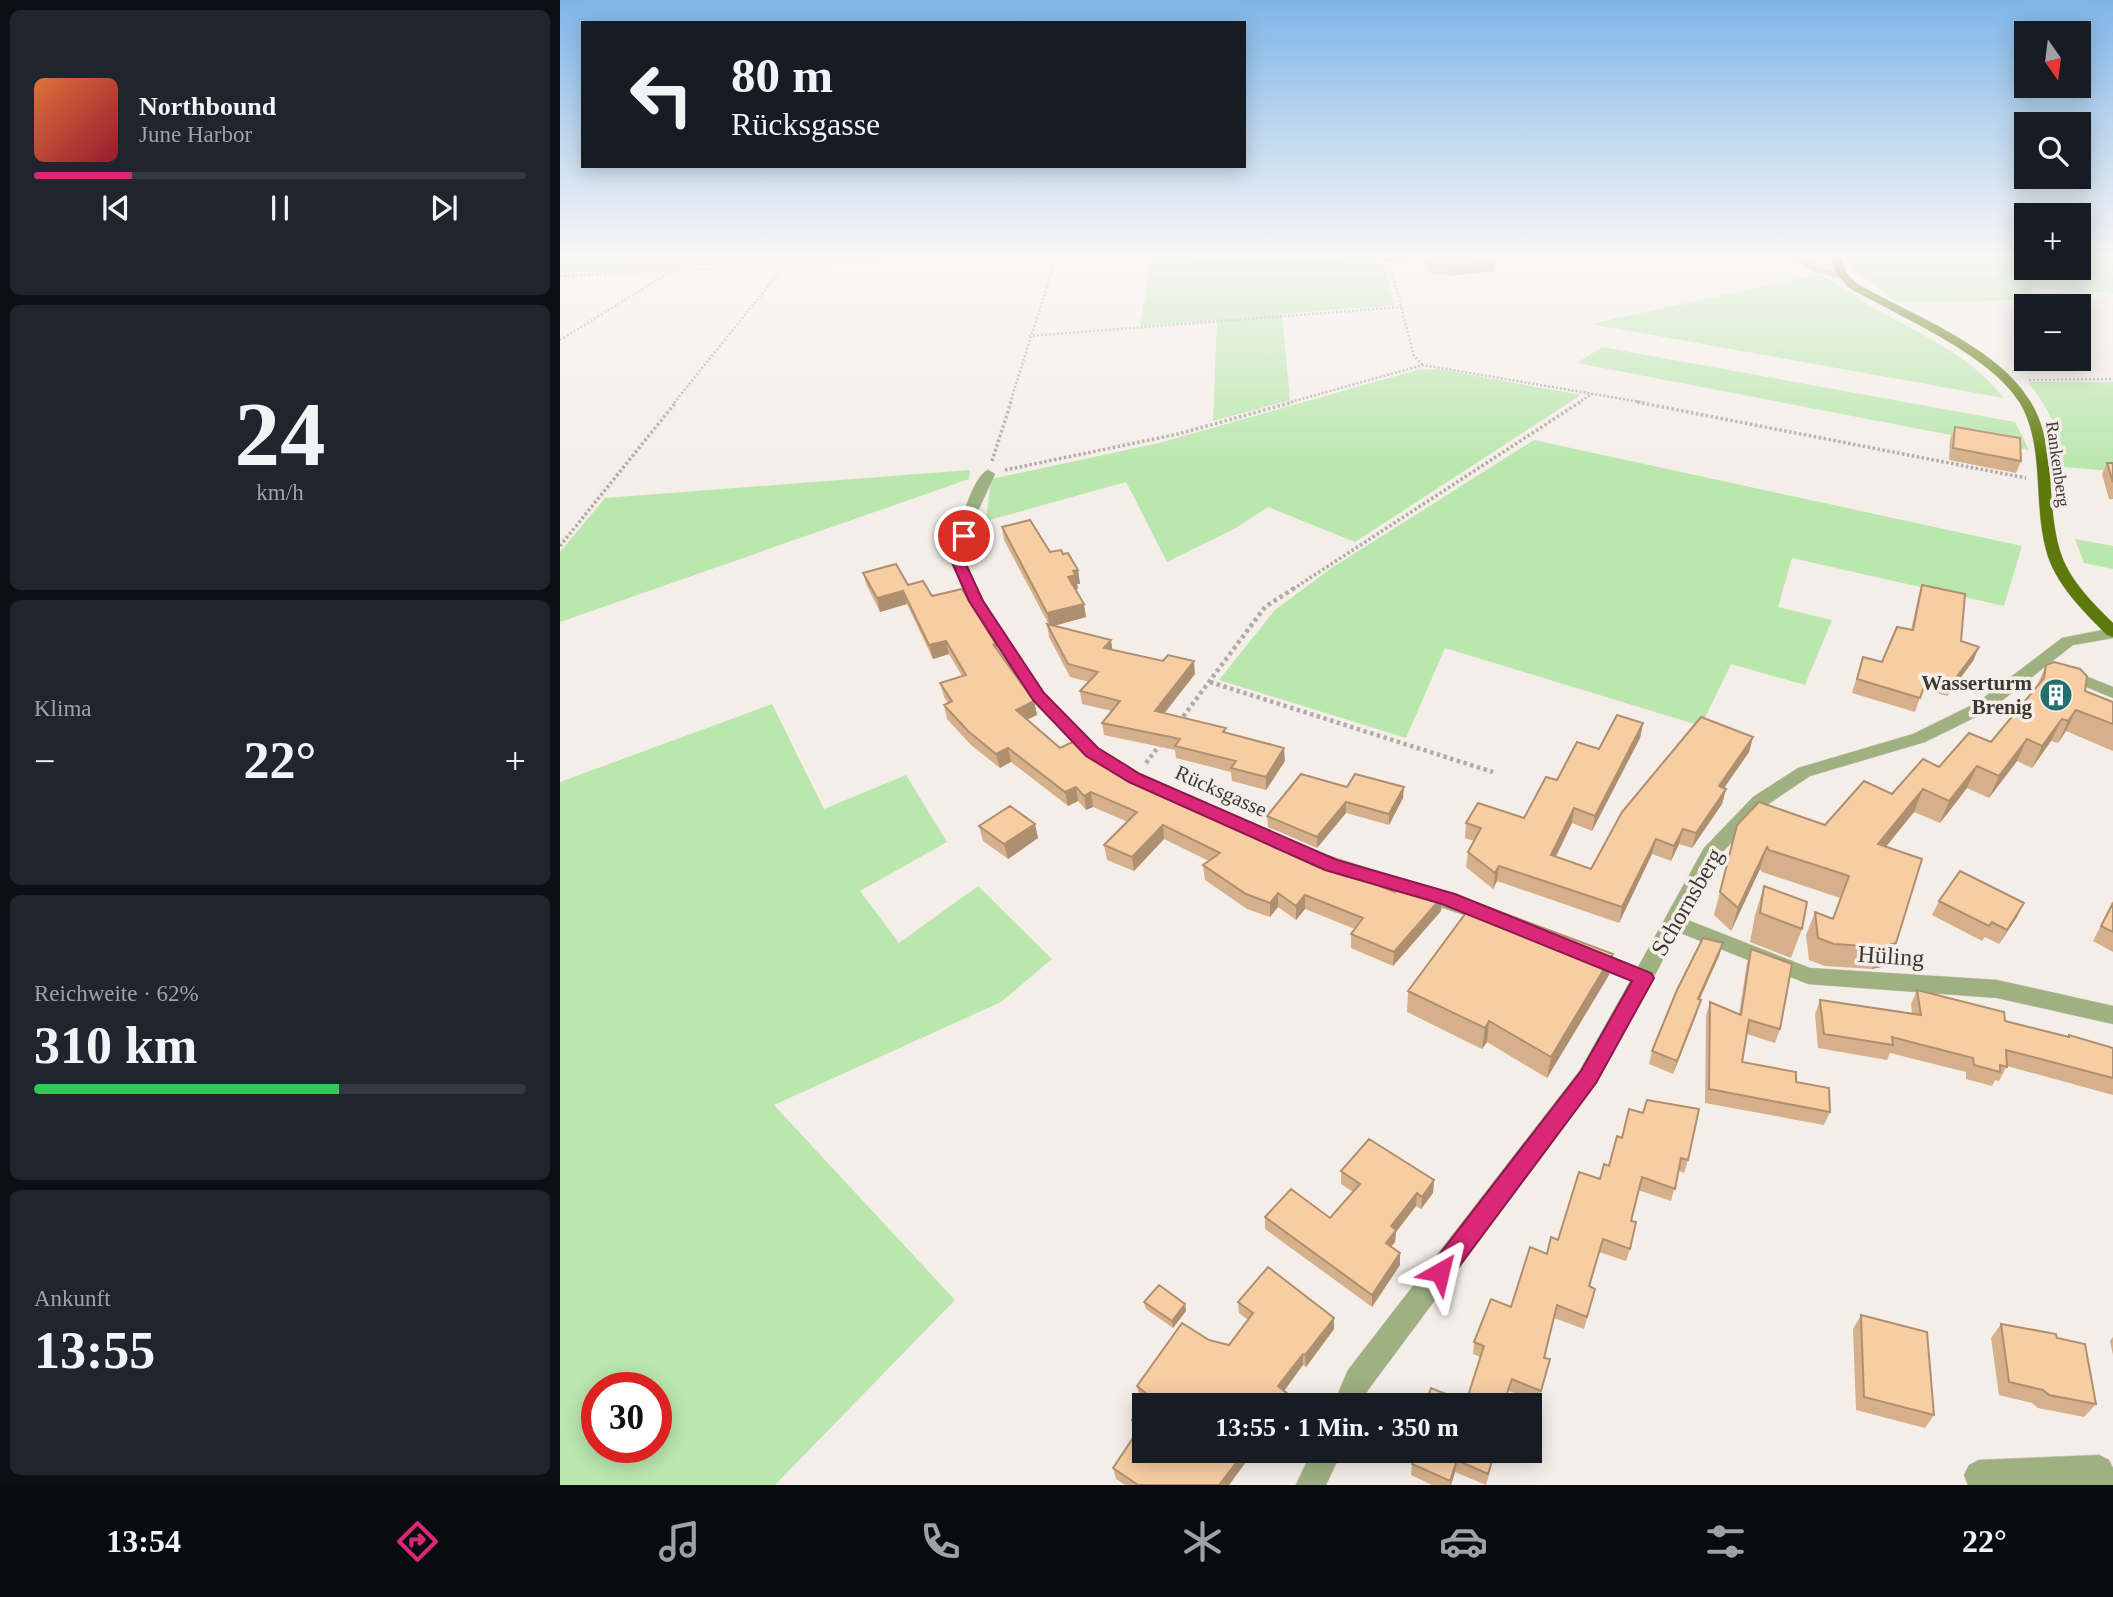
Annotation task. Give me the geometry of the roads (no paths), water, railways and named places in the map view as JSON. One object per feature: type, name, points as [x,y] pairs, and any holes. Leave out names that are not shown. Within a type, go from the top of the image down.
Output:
[{"type":"main road","name":"Rankenberg","points":[[1918,324],[1987,364],[2025,400],[2036,424],[2054,553],[2079,598],[2113,633]]},
{"type":"street","name":"Rücksgasse","points":[[988,474],[971,511],[957,560],[976,601],[1038,697],[1092,752],[1135,778],[1331,865],[1448,899],[1509,923]]},
{"type":"street","name":"Schornsberg","points":[[1352,1393],[1358,1380],[1588,1077],[1711,853],[1760,801],[1804,772],[1919,738],[1984,706],[2068,641],[2113,633]]},
{"type":"street","points":[[2040,663],[2113,693]]},
{"type":"street","name":"Hüling","points":[[1673,922],[1808,976],[1997,989],[2113,1014]]},
{"type":"street","points":[[1570,948],[1644,978]]},
{"type":"street","points":[[1311,1485],[1321,1463]]},
{"type":"street","points":[[1979,1475],[2101,1478]]},
{"type":"place","name":"Wasserturm Brenig","points":[[2056,695]]}]
